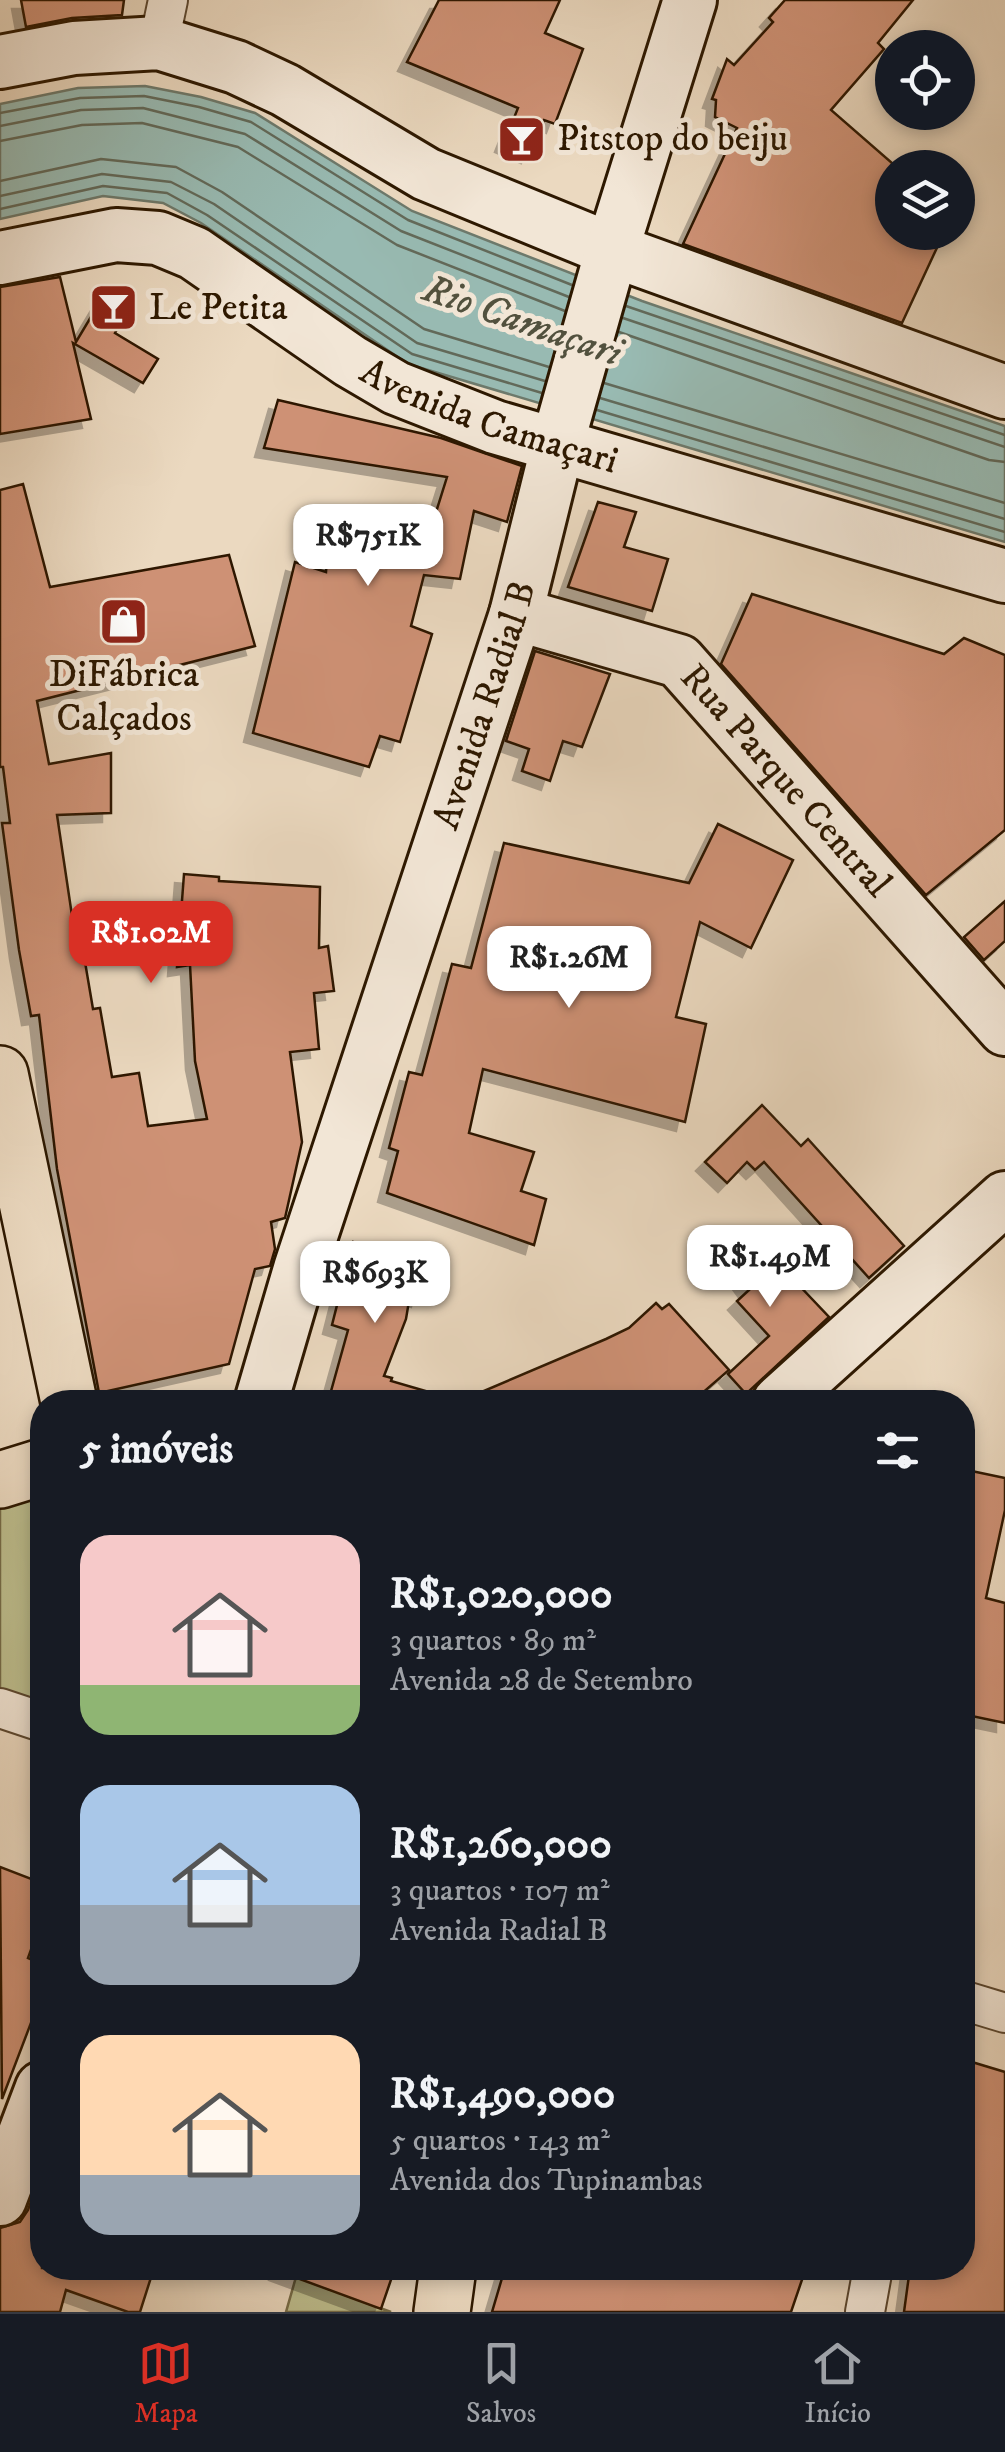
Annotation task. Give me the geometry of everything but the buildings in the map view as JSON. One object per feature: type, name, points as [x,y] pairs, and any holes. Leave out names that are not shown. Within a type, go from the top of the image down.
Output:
[{"type":"main road","points":[[0,1074],[66,1390]]},
{"type":"main road","points":[[0,1480],[30,1471]]},
{"type":"main road","points":[[442,2312],[446,2280]]},
{"type":"street","name":"Avenida Radial B","points":[[265,1390],[516,614],[610,260],[690,0]]},
{"type":"street","points":[[0,62],[74,48],[163,22],[426,174],[610,260],[1005,392]]},
{"type":"street","name":"Avenida Camaçari","points":[[0,258],[116,235],[158,238],[194,253],[350,361],[396,388],[494,427],[561,433],[1005,576]]},
{"type":"street","name":"Rua Parque Central","points":[[516,614],[679,661],[1005,1029]]},
{"type":"street","points":[[792,1390],[1005,1198]]},
{"type":"street","points":[[0,1708],[30,1718]]},
{"type":"street","points":[[975,2004],[1005,2013]]},
{"type":"street","points":[[0,2199],[30,2120]]},
{"type":"street","points":[[865,2312],[871,2280]]},
{"type":"green space","points":[[30,1498],[30,1700],[0,1691],[0,1507]]},
{"type":"green space","points":[[295,2280],[304,2280],[391,2312],[286,2312]]},
{"type":"water","name":"Rio Camaçari","points":[[145,86],[255,113],[412,211],[642,301],[1005,426],[1005,542],[408,364],[201,223],[163,203],[103,196],[0,219],[0,104],[78,88]]},
{"type":"place","name":"Pitstop do beiju","points":[[522,139]]},
{"type":"place","name":"Le Petita","points":[[114,308]]},
{"type":"place","name":"DiFábrica Calçados","points":[[124,621]]}]
